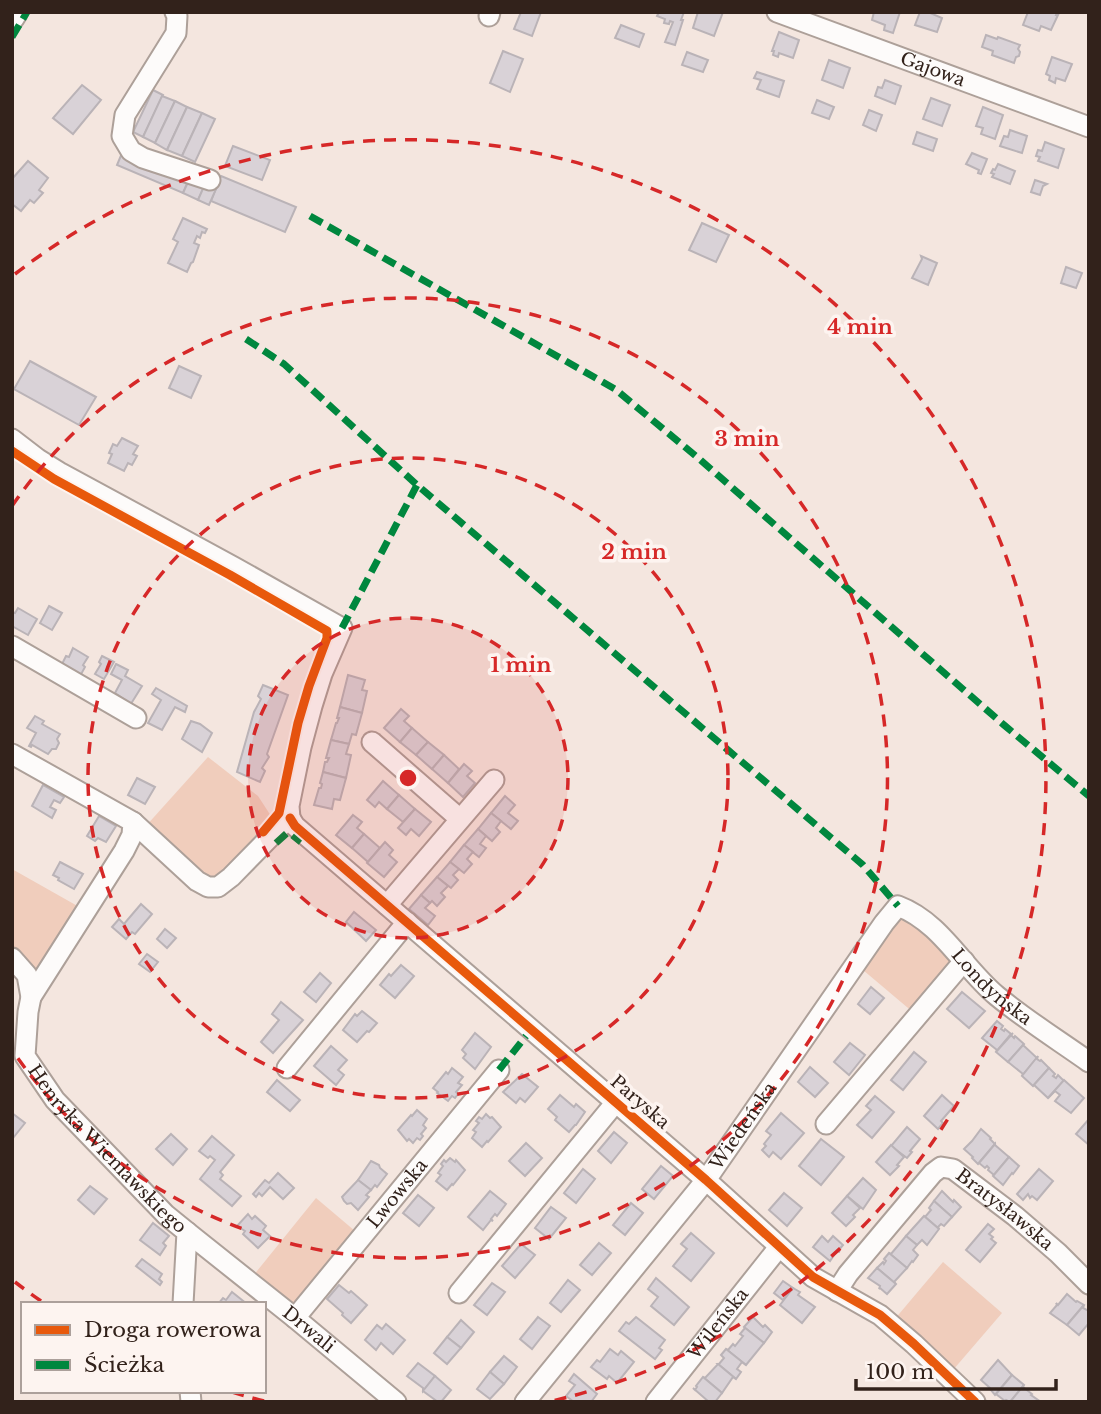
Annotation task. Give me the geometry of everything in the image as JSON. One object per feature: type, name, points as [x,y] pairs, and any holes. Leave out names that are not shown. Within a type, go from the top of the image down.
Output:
[{"type":"main road","points":[[12,18],[15,12]]},
{"type":"street","points":[[175,12],[176,33],[125,115],[122,136],[131,151],[143,158],[210,180]]},
{"type":"street","name":"Gajowa","points":[[777,12],[1089,127]]},
{"type":"street","points":[[12,439],[59,472],[342,628],[306,726],[289,806],[290,818],[218,887],[208,887],[197,881],[133,822],[12,754]]},
{"type":"street","points":[[12,646],[136,718]]},
{"type":"street","points":[[372,742],[460,819]]},
{"type":"street","points":[[387,905],[494,780]]},
{"type":"street","name":"Paryska","points":[[290,818],[295,826],[706,1180],[813,1277],[880,1315],[975,1402]]},
{"type":"street","points":[[31,997],[124,851],[132,835],[133,822]]},
{"type":"street","name":"Londyńska","points":[[898,906],[928,924],[995,995],[1089,1062]]},
{"type":"street","name":"Wiedeńska","points":[[525,1402],[706,1180],[898,906]]},
{"type":"street","points":[[287,1068],[407,922]]},
{"type":"street","name":"Henryka Wieniawskiego","points":[[12,958],[27,975],[31,997],[25,1056],[55,1100],[166,1215],[187,1232],[183,1302]]},
{"type":"street","points":[[826,1124],[964,961]]},
{"type":"street","name":"Lwowska","points":[[295,1318],[499,1070]]},
{"type":"street","name":"Paryska","points":[[459,1293],[616,1102]]},
{"type":"street","name":"Bratysławska","points":[[837,1291],[848,1274],[933,1173],[941,1167],[953,1169],[1015,1216],[1089,1284]]},
{"type":"street","name":"Drwali","points":[[187,1232],[397,1402]]},
{"type":"street","name":"Wileńska","points":[[656,1402],[779,1247]]},
{"type":"shaded area","points":[[208,757],[258,796],[271,816],[244,854],[222,877],[201,878],[145,827]]},
{"type":"shaded area","points":[[12,869],[81,908],[36,976],[21,952],[12,946]]},
{"type":"shaded area","points":[[905,917],[931,935],[954,965],[914,1013],[863,970],[900,918]]},
{"type":"shaded area","points":[[316,1198],[355,1231],[304,1296],[291,1306],[253,1276]]},
{"type":"shaded area","points":[[943,1262],[1002,1313],[953,1370],[894,1320]]},
{"type":"building","points":[[521,12],[541,12],[532,36],[514,29]]},
{"type":"building","points":[[659,12],[684,12],[675,45],[665,42],[673,22],[664,23],[665,19],[657,16]]},
{"type":"building","points":[[698,12],[723,12],[714,36],[693,28]]},
{"type":"building","points":[[874,12],[900,12],[893,33],[884,30],[885,25],[872,20]]},
{"type":"building","points":[[920,12],[928,12],[942,18],[937,32],[915,25]]},
{"type":"building","points":[[1028,12],[1057,12],[1058,15],[1051,30],[1041,26],[1039,31],[1023,25]]},
{"type":"building","points":[[621,25],[644,34],[639,47],[615,38]]},
{"type":"building","points":[[779,32],[799,40],[793,58],[779,53],[778,57],[773,55]]},
{"type":"building","points":[[986,35],[1020,45],[1019,56],[1014,63],[992,55],[993,51],[982,47]]},
{"type":"building","points":[[503,51],[523,59],[510,92],[490,83]]},
{"type":"building","points":[[687,52],[708,60],[703,72],[682,65]]},
{"type":"building","points":[[1052,57],[1072,64],[1065,81],[1056,78],[1055,83],[1049,80],[1050,76],[1046,74]]},
{"type":"building","points":[[829,60],[850,68],[843,88],[822,80]]},
{"type":"building","points":[[757,72],[784,81],[779,97],[757,89],[761,80],[754,78]]},
{"type":"building","points":[[885,80],[901,86],[895,104],[875,96],[878,87],[882,88]]},
{"type":"building","points":[[82,85],[101,100],[73,134],[53,118]]},
{"type":"building","points":[[153,90],[163,95],[143,137],[133,132]]},
{"type":"building","points":[[162,96],[175,101],[155,143],[143,137]]},
{"type":"building","points":[[931,98],[950,105],[942,126],[923,119]]},
{"type":"building","points":[[817,100],[834,107],[829,119],[812,113]]},
{"type":"building","points":[[175,101],[187,107],[167,150],[155,143]]},
{"type":"building","points":[[187,107],[202,113],[182,156],[167,150]]},
{"type":"building","points":[[983,107],[1003,115],[995,139],[981,134],[983,128],[976,126]]},
{"type":"building","points":[[869,110],[882,115],[876,131],[863,125]]},
{"type":"building","points":[[202,113],[215,119],[195,162],[182,156]]},
{"type":"building","points":[[1010,130],[1027,136],[1022,153],[1000,146]]},
{"type":"building","points":[[917,132],[937,139],[933,151],[913,144]]},
{"type":"building","points":[[1045,142],[1064,149],[1058,168],[1038,161],[1038,150],[1042,151]]},
{"type":"building","points":[[233,146],[270,160],[262,180],[225,166]]},
{"type":"building","points":[[122,153],[189,179],[183,193],[117,165]]},
{"type":"building","points":[[972,153],[987,159],[981,174],[978,173],[979,170],[966,164]]},
{"type":"building","points":[[28,161],[48,178],[39,190],[43,193],[34,203],[30,200],[21,211],[12,204],[12,179]]},
{"type":"building","points":[[998,164],[1015,171],[1010,184],[992,177],[994,174],[991,173]]},
{"type":"building","points":[[221,176],[296,207],[285,232],[211,201]]},
{"type":"building","points":[[189,180],[204,187],[198,200],[183,193]]},
{"type":"building","points":[[1035,180],[1047,184],[1043,186],[1040,195],[1031,192]]},
{"type":"building","points":[[205,184],[216,189],[209,205],[198,200]]},
{"type":"building","points":[[183,218],[207,229],[205,233],[202,232],[200,238],[197,236],[194,243],[199,245],[187,272],[168,263],[178,242],[173,239]]},
{"type":"building","points":[[702,223],[729,235],[716,262],[689,250]]},
{"type":"building","points":[[921,256],[937,263],[928,285],[912,278]]},
{"type":"building","points":[[1066,267],[1082,273],[1076,288],[1061,283]]},
{"type":"building","points":[[30,361],[96,397],[79,425],[14,389]]},
{"type":"building","points":[[179,366],[201,376],[191,398],[169,388]]},
{"type":"building","points":[[122,438],[138,446],[133,454],[137,456],[132,465],[128,463],[124,471],[108,463],[113,444],[117,446]]},
{"type":"building","points":[[49,606],[62,613],[52,630],[40,623]]},
{"type":"building","points":[[18,608],[37,619],[28,635],[12,626],[12,612],[15,613]]},
{"type":"building","points":[[73,648],[88,657],[79,678],[60,668]]},
{"type":"building","points":[[102,656],[114,662],[104,679],[95,674]]},
{"type":"building","points":[[116,664],[128,670],[125,676],[142,686],[129,707],[122,703],[124,699],[115,693],[122,680],[111,674]]},
{"type":"building","points":[[348,675],[365,680],[362,690],[367,691],[362,713],[340,707]]},
{"type":"building","points":[[263,685],[288,695],[267,754],[269,757],[262,768],[265,771],[260,782],[237,772]]},
{"type":"building","points":[[156,688],[187,706],[185,712],[175,707],[162,730],[148,723],[161,700],[152,694]]},
{"type":"building","points":[[340,707],[362,713],[356,735],[352,734],[349,744],[331,740]]},
{"type":"building","points":[[401,709],[409,716],[404,721],[412,728],[400,742],[384,728]]},
{"type":"building","points":[[35,716],[44,721],[42,724],[60,734],[56,749],[52,749],[48,754],[29,746],[36,733],[27,728]]},
{"type":"building","points":[[191,721],[212,733],[202,752],[182,739]]},
{"type":"building","points":[[412,728],[428,742],[416,755],[400,742]]},
{"type":"building","points":[[331,740],[349,744],[346,754],[351,755],[346,778],[323,772],[325,762],[329,758],[326,758]]},
{"type":"building","points":[[428,742],[444,755],[432,769],[416,755]]},
{"type":"building","points":[[444,755],[459,769],[448,783],[432,769]]},
{"type":"building","points":[[464,764],[472,771],[467,776],[475,783],[463,797],[448,783]]},
{"type":"building","points":[[323,772],[346,778],[340,800],[334,799],[332,809],[314,805],[321,788]]},
{"type":"building","points":[[137,778],[155,787],[145,804],[128,795]]},
{"type":"building","points":[[383,781],[399,795],[387,809],[379,802],[375,807],[367,800]]},
{"type":"building","points":[[43,785],[64,797],[60,803],[54,800],[50,807],[56,810],[52,818],[32,806]]},
{"type":"building","points":[[399,795],[415,809],[403,822],[387,809]]},
{"type":"building","points":[[505,796],[515,805],[508,813],[518,821],[511,829],[491,813]]},
{"type":"building","points":[[415,809],[431,822],[419,836],[411,829],[406,835],[398,828]]},
{"type":"building","points":[[491,813],[501,821],[496,828],[500,832],[492,841],[478,829]]},
{"type":"building","points":[[353,815],[362,822],[357,828],[364,834],[352,848],[336,835]]},
{"type":"building","points":[[99,816],[116,826],[106,842],[98,838],[95,841],[87,836]]},
{"type":"building","points":[[478,829],[486,836],[480,844],[486,848],[479,857],[464,845]]},
{"type":"building","points":[[364,834],[380,848],[368,862],[352,848]]},
{"type":"building","points":[[385,842],[393,850],[389,855],[397,862],[384,877],[367,863]]},
{"type":"building","points":[[464,845],[473,852],[467,859],[472,864],[464,873],[450,862]]},
{"type":"building","points":[[60,862],[83,874],[74,889],[53,875]]},
{"type":"building","points":[[450,862],[459,869],[453,875],[458,880],[451,888],[437,877]]},
{"type":"building","points":[[437,877],[448,886],[441,893],[445,897],[437,906],[421,895]]},
{"type":"building","points":[[421,895],[430,903],[425,908],[435,916],[428,925],[409,909]]},
{"type":"building","points":[[141,904],[152,914],[135,934],[132,932],[126,939],[112,927],[119,919],[124,924]]},
{"type":"building","points":[[354,912],[376,930],[366,941],[346,922]]},
{"type":"building","points":[[165,929],[176,938],[167,948],[157,939]]},
{"type":"building","points":[[147,954],[158,962],[150,972],[139,964]]},
{"type":"building","points":[[401,965],[414,976],[395,998],[380,985]]},
{"type":"building","points":[[320,973],[331,983],[316,1002],[304,992]]},
{"type":"building","points":[[871,987],[884,998],[870,1014],[858,1004]]},
{"type":"building","points":[[962,992],[985,1011],[969,1028],[947,1009]]},
{"type":"building","points":[[281,1002],[303,1020],[273,1053],[261,1042],[279,1020],[272,1014]]},
{"type":"building","points":[[362,1011],[377,1023],[357,1042],[343,1030],[355,1014],[357,1016]]},
{"type":"building","points":[[997,1021],[1003,1026],[1001,1029],[1011,1034],[996,1052],[997,1050],[982,1038]]},
{"type":"building","points":[[475,1033],[491,1047],[475,1069],[463,1058],[466,1054],[462,1050]]},
{"type":"building","points":[[1011,1035],[1024,1044],[1008,1062],[996,1052]]},
{"type":"building","points":[[850,1043],[865,1055],[849,1075],[834,1062]]},
{"type":"building","points":[[1023,1045],[1037,1058],[1022,1076],[1023,1074],[1008,1062]]},
{"type":"building","points":[[331,1046],[347,1060],[338,1070],[344,1075],[336,1085],[314,1066]]},
{"type":"building","points":[[914,1052],[926,1062],[903,1090],[891,1080]]},
{"type":"building","points":[[1038,1056],[1037,1059],[1049,1068],[1033,1086],[1022,1076]]},
{"type":"building","points":[[810,1067],[828,1083],[815,1097],[798,1082]]},
{"type":"building","points":[[452,1068],[463,1077],[458,1083],[462,1085],[456,1092],[458,1094],[448,1101],[433,1088]]},
{"type":"building","points":[[1049,1068],[1055,1074],[1053,1076],[1056,1078],[1058,1075],[1064,1081],[1048,1098],[1033,1086]]},
{"type":"building","points":[[522,1074],[538,1087],[525,1102],[520,1098],[516,1103],[503,1092]]},
{"type":"building","points":[[277,1080],[300,1100],[290,1111],[267,1092]]},
{"type":"building","points":[[1064,1080],[1084,1098],[1071,1113],[1055,1101],[1060,1095],[1055,1091],[1048,1098]]},
{"type":"building","points":[[560,1095],[585,1112],[569,1132],[555,1120],[557,1117],[548,1109]]},
{"type":"building","points":[[942,1095],[954,1106],[941,1121],[943,1123],[938,1129],[924,1116]]},
{"type":"building","points":[[875,1096],[894,1112],[872,1138],[857,1125],[871,1110],[866,1106]]},
{"type":"building","points":[[417,1110],[427,1119],[423,1125],[426,1128],[420,1140],[417,1138],[413,1143],[409,1139],[407,1141],[398,1130]]},
{"type":"building","points":[[12,1113],[25,1123],[13,1138],[12,1138]]},
{"type":"building","points":[[781,1113],[804,1133],[781,1159],[773,1152],[769,1157],[762,1150],[771,1135],[766,1131]]},
{"type":"building","points":[[486,1114],[501,1127],[482,1147],[472,1138],[476,1132],[473,1130],[479,1123],[476,1121]]},
{"type":"building","points":[[1089,1119],[1089,1145],[1076,1134]]},
{"type":"building","points":[[907,1127],[920,1139],[907,1158],[891,1146]]},
{"type":"building","points":[[981,1129],[995,1144],[978,1164],[964,1149]]},
{"type":"building","points":[[614,1132],[627,1143],[611,1163],[598,1151]]},
{"type":"building","points":[[171,1134],[187,1149],[173,1165],[156,1149]]},
{"type":"building","points":[[212,1136],[234,1155],[220,1172],[223,1175],[220,1179],[241,1196],[232,1206],[200,1179],[215,1160],[199,1151]]},
{"type":"building","points":[[821,1139],[844,1157],[821,1185],[799,1166]]},
{"type":"building","points":[[526,1143],[542,1158],[525,1176],[509,1161]]},
{"type":"building","points":[[995,1144],[1009,1157],[994,1175],[987,1166],[985,1168],[979,1163]]},
{"type":"building","points":[[891,1145],[904,1157],[890,1175],[876,1162]]},
{"type":"building","points":[[1009,1157],[1019,1166],[1003,1185],[993,1176]]},
{"type":"building","points":[[450,1158],[455,1162],[456,1160],[465,1170],[447,1190],[436,1181],[441,1175],[438,1173],[443,1166],[441,1164]]},
{"type":"building","points":[[371,1161],[387,1174],[377,1187],[375,1185],[371,1190],[358,1180]]},
{"type":"building","points":[[661,1166],[673,1176],[654,1199],[642,1189]]},
{"type":"building","points":[[583,1169],[595,1179],[576,1203],[564,1193]]},
{"type":"building","points":[[1039,1169],[1053,1181],[1037,1200],[1032,1196],[1030,1198],[1028,1194],[1023,1200],[1017,1194]]},
{"type":"building","points":[[278,1173],[294,1188],[283,1199],[270,1187],[262,1196],[259,1193],[256,1197],[253,1194],[265,1180],[269,1183]]},
{"type":"building","points":[[863,1178],[876,1190],[863,1209],[847,1196]]},
{"type":"building","points":[[358,1180],[371,1190],[366,1195],[369,1197],[358,1210],[351,1203],[347,1204],[342,1197]]},
{"type":"building","points":[[90,1186],[107,1199],[94,1214],[78,1200]]},
{"type":"building","points":[[490,1191],[506,1204],[483,1230],[468,1217]]},
{"type":"building","points":[[942,1191],[961,1207],[952,1217],[934,1201]]},
{"type":"building","points":[[784,1193],[802,1208],[787,1226],[769,1210]]},
{"type":"building","points":[[418,1195],[434,1208],[419,1226],[403,1213]]},
{"type":"building","points":[[847,1196],[860,1208],[846,1226],[832,1213]]},
{"type":"building","points":[[934,1201],[952,1217],[944,1226],[941,1224],[939,1229],[925,1217]]},
{"type":"building","points":[[631,1203],[643,1213],[625,1235],[613,1225]]},
{"type":"building","points":[[551,1207],[566,1218],[549,1239],[535,1228]]},
{"type":"building","points":[[248,1214],[252,1219],[255,1216],[266,1226],[263,1230],[270,1236],[258,1248],[243,1234],[245,1231],[237,1226]]},
{"type":"building","points":[[924,1216],[939,1229],[927,1245],[922,1240],[917,1245],[906,1236]]},
{"type":"building","points":[[153,1223],[169,1236],[163,1243],[166,1246],[160,1255],[140,1240]]},
{"type":"building","points":[[988,1224],[994,1229],[989,1234],[996,1243],[980,1262],[966,1250]]},
{"type":"building","points":[[691,1233],[714,1253],[691,1281],[673,1266],[687,1249],[681,1244]]},
{"type":"building","points":[[822,1236],[828,1242],[833,1236],[843,1245],[830,1261],[813,1247]]},
{"type":"building","points":[[906,1236],[917,1245],[913,1250],[918,1255],[907,1268],[889,1253],[891,1254]]},
{"type":"building","points":[[599,1243],[611,1253],[592,1275],[580,1265]]},
{"type":"building","points":[[521,1244],[535,1255],[515,1278],[502,1266]]},
{"type":"building","points":[[889,1253],[907,1268],[894,1282],[896,1284],[877,1268],[883,1262],[884,1264]]},
{"type":"building","points":[[142,1259],[162,1274],[160,1285],[136,1266]]},
{"type":"building","points":[[877,1268],[896,1284],[887,1294],[868,1278]]},
{"type":"building","points":[[656,1278],[689,1307],[674,1325],[651,1306],[658,1297],[648,1289]]},
{"type":"building","points":[[568,1280],[580,1290],[561,1312],[550,1303]]},
{"type":"building","points":[[783,1281],[793,1288],[783,1300],[774,1293]]},
{"type":"building","points":[[492,1283],[505,1292],[487,1315],[474,1305]]},
{"type":"building","points":[[339,1285],[367,1305],[351,1323],[327,1299]]},
{"type":"building","points":[[793,1288],[815,1307],[802,1323],[780,1305]]},
{"type":"building","points":[[232,1292],[244,1302],[220,1302],[223,1298],[226,1300]]},
{"type":"building","points":[[1067,1294],[1084,1305],[1067,1325],[1050,1313],[1056,1303],[1058,1305]]},
{"type":"building","points":[[1084,1305],[1083,1308],[1089,1311],[1089,1323],[1079,1335],[1067,1325]]},
{"type":"building","points":[[538,1317],[550,1326],[532,1349],[520,1339]]},
{"type":"building","points":[[636,1317],[665,1340],[655,1359],[619,1331],[626,1322],[629,1324]]},
{"type":"building","points":[[753,1317],[772,1332],[764,1343],[744,1327]]},
{"type":"building","points":[[461,1320],[474,1332],[461,1348],[447,1337]]},
{"type":"building","points":[[386,1324],[405,1340],[393,1354],[381,1343],[376,1350],[365,1340],[377,1325],[382,1329]]},
{"type":"building","points":[[744,1327],[764,1343],[746,1365],[726,1349],[733,1344],[735,1346],[743,1336],[740,1334]]},
{"type":"building","points":[[447,1337],[461,1348],[447,1364],[434,1353]]},
{"type":"building","points":[[610,1349],[618,1355],[621,1351],[634,1362],[617,1383],[591,1367],[597,1360],[600,1362]]},
{"type":"building","points":[[726,1349],[746,1365],[742,1362],[737,1369],[741,1372],[736,1379],[718,1364],[724,1358],[721,1355]]},
{"type":"building","points":[[504,1356],[517,1367],[504,1384],[490,1372]]},
{"type":"building","points":[[998,1360],[1012,1375],[995,1395],[981,1380]]},
{"type":"building","points":[[418,1363],[435,1376],[423,1391],[423,1388],[407,1376]]},
{"type":"building","points":[[718,1364],[736,1379],[733,1377],[722,1393],[703,1377]]},
{"type":"building","points":[[490,1372],[504,1384],[490,1399],[477,1389]]},
{"type":"building","points":[[574,1374],[597,1394],[591,1402],[574,1402],[566,1396],[575,1385],[569,1381]]},
{"type":"building","points":[[1012,1375],[1024,1385],[1010,1402],[996,1394]]},
{"type":"building","points":[[435,1376],[451,1390],[441,1402],[423,1391]]},
{"type":"building","points":[[703,1377],[722,1393],[715,1402],[709,1402],[695,1390]]},
{"type":"building","points":[[1024,1385],[1031,1395],[1041,1402],[1010,1402]]},
{"type":"marked path","points":[[12,37],[27,12]]},
{"type":"marked path","points":[[310,216],[615,389],[1089,796]]},
{"type":"marked path","points":[[246,339],[284,364],[417,485],[863,865],[898,906]]},
{"type":"marked path","points":[[342,628],[417,485]]},
{"type":"marked path","points":[[276,843],[287,833],[301,842]]},
{"type":"marked path","points":[[499,1070],[526,1036]]},
{"type":"cycle path","points":[[12,451],[54,479],[327,631],[327,638],[298,723],[279,813],[263,832]]},
{"type":"cycle path","points":[[290,818],[295,826],[706,1180],[813,1277],[880,1315],[975,1402]]}]
